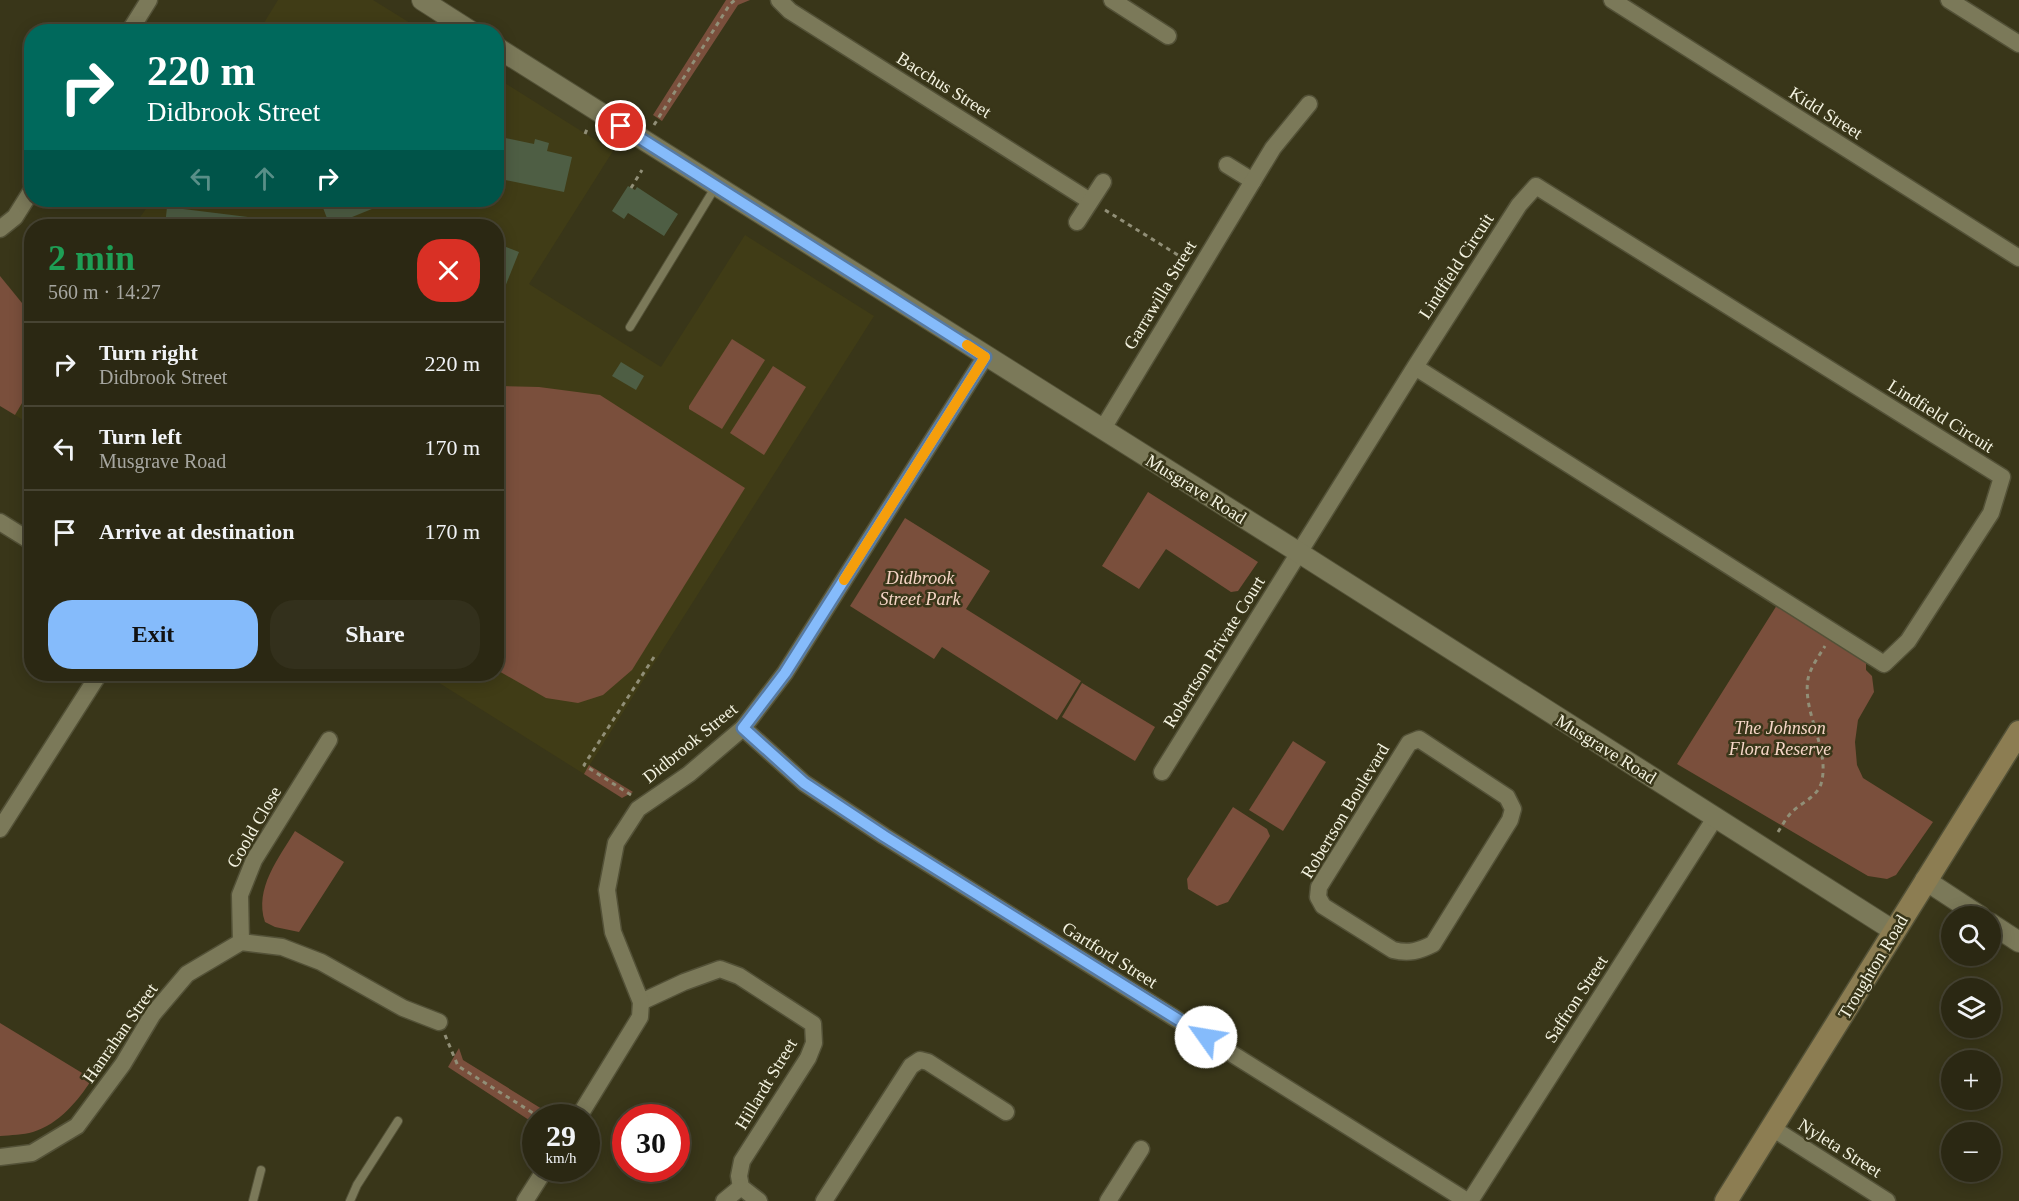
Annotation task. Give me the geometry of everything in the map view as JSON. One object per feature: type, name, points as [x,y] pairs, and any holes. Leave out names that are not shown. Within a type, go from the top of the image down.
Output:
[{"type":"main road","name":"Troughton Road","points":[[1726,1201],[2019,732]]},
{"type":"street","points":[[134,24],[149,0]]},
{"type":"street","points":[[422,0],[460,24]]},
{"type":"street","name":"Bacchus Street","points":[[779,0],[790,10],[1090,201]]},
{"type":"street","points":[[1112,0],[1168,36]]},
{"type":"street","name":"Kidd Street","points":[[1612,0],[2019,258]]},
{"type":"street","points":[[1949,0],[2019,44]]},
{"type":"street","name":"Musgrave Road","points":[[504,52],[1894,931]]},
{"type":"street","name":"Garrawilla Street","points":[[1102,430],[1253,181],[1274,148],[1309,104]]},
{"type":"street","points":[[1227,165],[1253,181]]},
{"type":"street","points":[[1077,222],[1102,182]]},
{"type":"street","name":"Lindfield Circuit","points":[[1298,552],[1415,367],[1519,205],[1536,186],[2002,477],[1991,513],[1908,641],[1884,664],[1415,367]]},
{"type":"street","points":[[0,230],[15,217],[24,203]]},
{"type":"street","name":"Didbrook Street","points":[[641,1002],[613,932],[607,890],[616,843],[638,809],[689,774],[743,728],[785,673],[985,357]]},
{"type":"street","points":[[0,522],[24,537]]},
{"type":"street","name":"Robertson Private Court","points":[[1162,772],[1298,552]]},
{"type":"street","points":[[0,829],[95,681]]},
{"type":"street","name":"Gartford Street","points":[[743,728],[804,783],[884,836],[1468,1201]]},
{"type":"street","name":"Robertson Boulevard","points":[[1419,739],[1507,797],[1513,809],[1510,820],[1433,944],[1422,950],[1406,953],[1393,950],[1373,938],[1323,906],[1318,897],[1319,887],[1409,742],[1419,739]]},
{"type":"street","name":"Goold Close","points":[[241,942],[240,895],[254,860],[329,740]]},
{"type":"street","name":"Saffron Street","points":[[1468,1201],[1715,818]]},
{"type":"street","points":[[1925,880],[1965,906]]},
{"type":"street","points":[[2001,930],[2019,942]]},
{"type":"street","points":[[241,942],[282,947],[321,962],[403,1008],[440,1022]]},
{"type":"street","name":"Hanrahan Street","points":[[0,1157],[32,1153],[77,1126],[123,1064],[153,1014],[187,974],[241,942]]},
{"type":"street","name":"Hillardt Street","points":[[641,1002],[684,982],[720,969],[739,975],[813,1024],[814,1043],[808,1058],[742,1161],[739,1176],[741,1187]]},
{"type":"street","points":[[587,1104],[640,1017],[641,1002]]},
{"type":"street","points":[[824,1201],[911,1066],[920,1060],[928,1062],[1006,1112]]},
{"type":"street","name":"Nyleta Street","points":[[1772,1128],[1887,1201]]},
{"type":"street","points":[[1108,1201],[1141,1149]]},
{"type":"street","points":[[525,1201],[537,1182]]},
{"type":"street","points":[[724,1201],[741,1187],[759,1201]]},
{"type":"lane","points":[[630,327],[716,186]]},
{"type":"lane","points":[[350,1201],[357,1185],[398,1121]]},
{"type":"lane","points":[[254,1201],[261,1170]]},
{"type":"path","points":[[654,125],[730,4],[735,0]]},
{"type":"path","points":[[585,134],[587,129]]},
{"type":"path","points":[[631,188],[642,170]]},
{"type":"path","points":[[1090,201],[1199,268]]},
{"type":"path","points":[[1778,832],[1792,812],[1811,798],[1821,786],[1823,766],[1809,705],[1808,679],[1817,658],[1834,632]]},
{"type":"path","points":[[645,804],[584,765],[654,657]]},
{"type":"path","points":[[440,1022],[458,1066],[522,1106]]},
{"type":"shaded area","points":[[278,0],[373,0],[412,24],[263,24]]},
{"type":"shaded area","points":[[504,82],[613,151],[529,284],[661,367],[745,235],[874,316],[584,774],[436,681],[504,681],[504,219],[139,219],[147,207],[504,207]]},
{"type":"shaded area","points":[[24,400],[24,421],[15,415]]},
{"type":"green space","points":[[726,0],[750,0],[738,5],[662,121],[653,115]]},
{"type":"green space","points":[[0,276],[24,305],[24,400],[15,415],[0,406]]},
{"type":"green space","points":[[732,339],[765,360],[722,429],[689,409],[689,406]]},
{"type":"green space","points":[[773,366],[806,387],[764,455],[730,433]]},
{"type":"green space","points":[[504,386],[539,387],[600,395],[745,488],[632,670],[603,695],[578,703],[546,698],[504,674]]},
{"type":"green space","points":[[1148,492],[1258,562],[1238,591],[1231,592],[1166,549],[1139,589],[1102,566]]},
{"type":"green space","name":"Didbrook Street Park","points":[[905,518],[990,571],[966,609],[1081,681],[1057,720],[942,647],[934,659],[850,606]]},
{"type":"green space","name":"The Johnson Flora Reserve","points":[[1777,605],[1866,662],[1866,670],[1872,676],[1874,692],[1858,720],[1855,742],[1857,765],[1863,778],[1933,822],[1896,875],[1887,879],[1868,876],[1677,764]]},
{"type":"green space","points":[[1082,683],[1155,727],[1135,761],[1062,717]]},
{"type":"green space","points":[[1293,741],[1326,762],[1283,831],[1249,810]]},
{"type":"green space","points":[[589,765],[633,792],[622,798],[584,774]]},
{"type":"green space","points":[[1233,807],[1267,829],[1270,836],[1228,902],[1217,906],[1188,889],[1187,879]]},
{"type":"green space","points":[[295,831],[344,862],[299,932],[275,927],[265,922],[262,909],[265,885]]},
{"type":"green space","points":[[0,1023],[92,1079],[67,1111],[51,1123],[33,1132],[0,1136]]},
{"type":"green space","points":[[459,1048],[463,1060],[534,1104],[522,1104],[522,1115],[448,1067]]},
{"type":"building","points":[[504,138],[534,144],[535,139],[549,143],[547,151],[572,157],[564,192],[504,180]]},
{"type":"building","points":[[628,186],[635,190],[637,187],[678,214],[664,236],[628,213],[624,219],[612,211]]},
{"type":"building","points":[[167,207],[248,217],[248,219],[166,219]]},
{"type":"building","points":[[323,207],[377,207],[347,219],[327,219]]},
{"type":"building","points":[[504,246],[519,252],[504,290]]},
{"type":"building","points":[[621,362],[644,376],[636,390],[612,376]]},
{"type":"slow traffic","points":[[844,580],[985,357],[967,345]]},
{"type":"route","points":[[621,126],[985,357],[785,673],[743,728],[804,783],[884,836],[1206,1037]]}]
